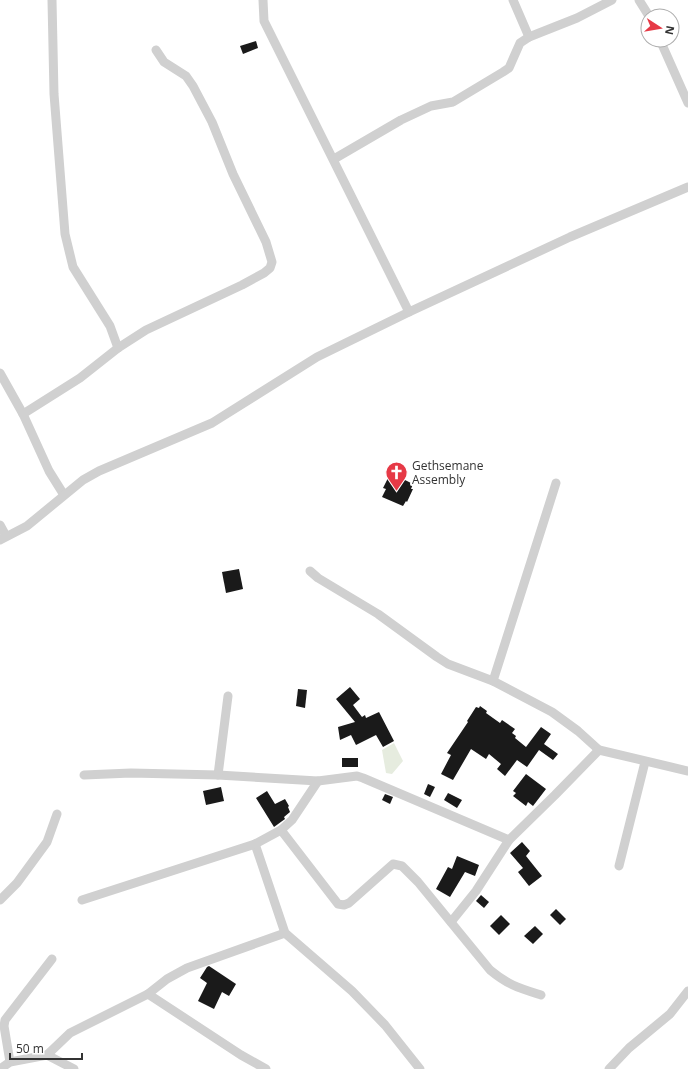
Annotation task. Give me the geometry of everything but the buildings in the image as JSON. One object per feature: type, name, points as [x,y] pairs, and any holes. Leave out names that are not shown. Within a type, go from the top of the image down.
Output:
[{"type":"street","points":[[52,0],[54,94],[65,234],[73,267],[110,326],[118,348]]},
{"type":"street","points":[[263,0],[264,21],[409,312]]},
{"type":"street","points":[[513,0],[529,37]]},
{"type":"street","points":[[334,159],[401,120],[430,106],[453,102],[509,68],[520,43],[529,37],[577,18],[612,0]]},
{"type":"street","points":[[664,48],[688,103]]},
{"type":"street","points":[[23,414],[80,378],[118,348],[146,330],[242,285],[270,268],[272,262],[266,242],[233,174],[212,122],[186,76],[164,62],[156,50]]},
{"type":"street","points":[[0,525],[3,538],[28,526],[83,480],[99,471],[212,423],[317,357],[409,312],[570,237],[688,187]]},
{"type":"street","points":[[0,373],[23,414],[48,470],[64,495]]},
{"type":"street","points":[[493,681],[556,483]]},
{"type":"street","points":[[310,571],[318,578],[378,614],[448,664],[493,681],[552,712],[578,731],[599,750],[688,771]]},
{"type":"street","points":[[218,775],[228,696]]},
{"type":"street","points":[[451,922],[476,891],[508,840],[599,750]]},
{"type":"street","points":[[619,866],[645,762]]},
{"type":"street","points":[[84,775],[131,773],[218,775],[318,781],[350,776],[363,778],[508,840]]},
{"type":"street","points":[[82,900],[255,844],[281,830],[292,820],[318,781]]},
{"type":"street","points":[[0,900],[17,883],[47,842],[57,814]]},
{"type":"street","points":[[281,830],[338,904],[344,906],[393,864],[402,866],[418,882],[490,970],[504,981],[514,986],[541,995]]},
{"type":"street","points":[[255,844],[285,933],[352,991],[385,1025],[420,1069]]},
{"type":"street","points":[[0,1069],[10,1062],[47,1055],[70,1033],[148,994],[167,979],[187,968],[285,933]]},
{"type":"street","points":[[10,1062],[4,1026],[5,1020],[52,959]]},
{"type":"street","points":[[609,1069],[629,1048],[670,1014],[688,992]]},
{"type":"street","points":[[148,994],[241,1055],[266,1069]]},
{"type":"street","points":[[47,1055],[74,1069]]},
{"type":"shaded area","points":[[394,743],[403,761],[392,774],[386,773],[382,750]]},
{"type":"place","name":"Gethsemane Assembly","points":[[397,492]]}]
